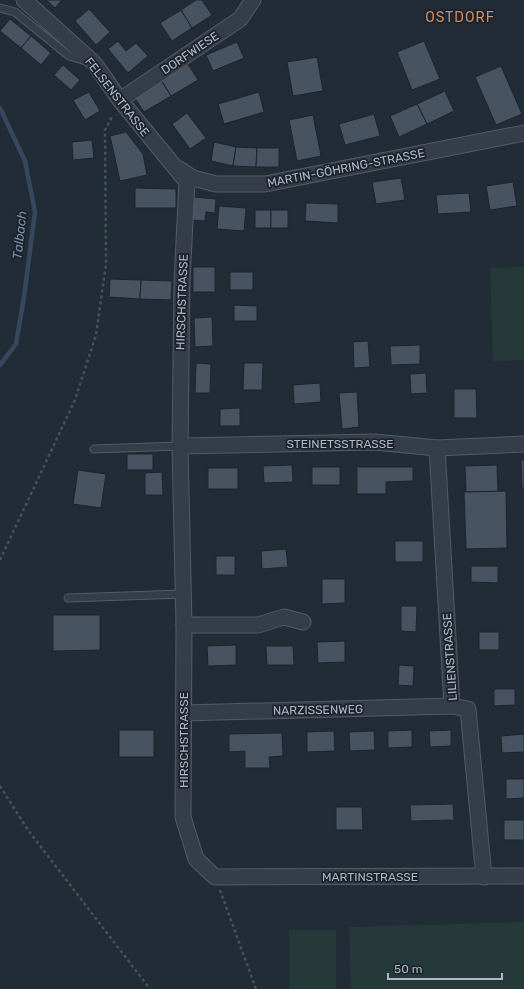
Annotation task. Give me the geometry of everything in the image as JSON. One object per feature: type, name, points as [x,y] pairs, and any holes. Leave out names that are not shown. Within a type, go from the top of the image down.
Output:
[{"type":"street","name":"FELSENSTRASSE","points":[[24,0],[94,63],[120,100],[171,164]]},
{"type":"street","name":"DORFWIESE","points":[[120,100],[240,19],[253,0]]},
{"type":"street","name":"MARTIN-GÖHRING-STRASSE","points":[[171,164],[193,178],[216,184],[265,184],[524,133]]},
{"type":"street","name":"HIRSCHSTRASSE","points":[[171,164],[187,182],[182,281],[180,446],[182,594],[184,625],[183,817],[196,859],[215,877]]},
{"type":"street","name":"STEINETSSTRASSE","points":[[180,446],[375,442],[437,448],[524,444]]},
{"type":"street","name":"LILIENSTRASSE","points":[[437,448],[452,706],[468,708],[484,877]]},
{"type":"street","points":[[184,625],[258,625],[284,617],[303,622]]},
{"type":"street","name":"NARZISSENWEG","points":[[184,713],[452,706]]},
{"type":"street","name":"MARTINSTRASSE","points":[[215,877],[524,876]]},
{"type":"lane","points":[[0,8],[15,12],[69,56],[94,63]]},
{"type":"lane","points":[[94,449],[180,446]]},
{"type":"lane","points":[[68,598],[182,594]]},
{"type":"path","points":[[0,560],[75,400],[96,336],[106,264],[105,130],[120,100]]},
{"type":"path","points":[[0,786],[28,830],[150,989]]},
{"type":"path","points":[[215,877],[256,989]]},
{"type":"green space","points":[[524,267],[524,360],[493,361],[490,268]]},
{"type":"green space","points":[[524,922],[524,989],[351,989],[349,927]]},
{"type":"green space","points":[[289,930],[336,930],[336,989],[289,989]]},
{"type":"building","points":[[46,0],[62,0],[55,8]]},
{"type":"building","points":[[196,0],[202,0],[212,15],[192,28],[181,10]]},
{"type":"building","points":[[89,9],[110,32],[96,45],[75,21]]},
{"type":"building","points":[[181,10],[192,28],[172,41],[160,23]]},
{"type":"building","points":[[10,19],[31,36],[21,48],[0,31]]},
{"type":"building","points":[[31,36],[51,53],[41,65],[21,48]]},
{"type":"building","points":[[118,41],[126,51],[136,43],[148,56],[128,73],[108,49]]},
{"type":"building","points":[[424,41],[440,79],[412,90],[397,52]]},
{"type":"building","points":[[237,42],[244,58],[213,71],[206,55]]},
{"type":"building","points":[[317,57],[323,91],[293,96],[287,62]]},
{"type":"building","points":[[188,64],[198,80],[171,96],[161,80]]},
{"type":"building","points":[[63,65],[80,80],[71,90],[54,75]]},
{"type":"building","points":[[501,66],[522,114],[496,125],[475,77]]},
{"type":"building","points":[[161,80],[171,96],[144,112],[134,97]]},
{"type":"building","points":[[445,91],[454,111],[427,124],[417,104]]},
{"type":"building","points":[[89,92],[100,111],[85,120],[73,100]]},
{"type":"building","points":[[259,92],[264,112],[224,124],[218,104]]},
{"type":"building","points":[[417,104],[427,124],[399,137],[390,116]]},
{"type":"building","points":[[187,113],[206,138],[190,149],[172,124]]},
{"type":"building","points":[[374,114],[380,136],[345,145],[339,124]]},
{"type":"building","points":[[313,115],[321,156],[297,161],[289,120]]},
{"type":"building","points":[[126,132],[143,154],[147,175],[120,181],[110,136]]},
{"type":"building","points":[[92,140],[94,158],[73,160],[72,142]]},
{"type":"building","points":[[214,142],[236,147],[233,166],[211,161]]},
{"type":"building","points":[[236,147],[257,148],[256,167],[233,166]]},
{"type":"building","points":[[257,148],[279,148],[279,167],[256,167]]},
{"type":"building","points":[[401,178],[405,200],[376,204],[372,182]]},
{"type":"building","points":[[513,182],[517,206],[490,210],[486,186]]},
{"type":"building","points":[[135,188],[176,189],[176,208],[135,208]]},
{"type":"building","points":[[469,193],[471,212],[438,214],[436,195]]},
{"type":"building","points":[[194,197],[216,199],[215,213],[206,212],[205,221],[192,220]]},
{"type":"building","points":[[306,203],[338,204],[338,223],[305,221]]},
{"type":"building","points":[[219,206],[246,208],[244,231],[217,229]]},
{"type":"building","points":[[255,210],[271,210],[271,228],[255,228]]},
{"type":"building","points":[[271,210],[288,210],[288,228],[271,228]]},
{"type":"building","points":[[193,267],[215,267],[215,292],[193,292]]},
{"type":"building","points":[[230,272],[253,272],[253,290],[230,290]]},
{"type":"building","points":[[110,279],[141,280],[140,299],[109,297]]},
{"type":"building","points":[[141,280],[172,281],[171,300],[140,299]]},
{"type":"building","points":[[234,305],[257,306],[257,321],[234,321]]},
{"type":"building","points":[[212,317],[213,346],[195,347],[194,318]]},
{"type":"building","points":[[368,341],[370,367],[354,368],[353,342]]},
{"type":"building","points":[[420,345],[420,364],[391,365],[390,346]]},
{"type":"building","points":[[196,363],[211,364],[210,393],[195,393]]},
{"type":"building","points":[[244,363],[263,363],[262,390],[243,390]]},
{"type":"building","points":[[426,373],[427,393],[411,394],[410,374]]},
{"type":"building","points":[[320,383],[321,402],[294,404],[293,385]]},
{"type":"building","points":[[454,389],[476,389],[477,418],[454,418]]},
{"type":"building","points":[[357,392],[359,427],[342,429],[339,393]]},
{"type":"building","points":[[240,408],[240,426],[220,426],[220,409]]},
{"type":"building","points":[[127,454],[153,454],[153,470],[127,470]]},
{"type":"building","points":[[521,460],[524,460],[524,489],[522,489]]},
{"type":"building","points":[[292,465],[293,482],[264,483],[263,466]]},
{"type":"building","points":[[497,465],[498,492],[466,492],[465,466]]},
{"type":"building","points":[[312,467],[340,467],[340,485],[312,485]]},
{"type":"building","points":[[357,467],[413,467],[413,481],[386,482],[386,494],[357,494]]},
{"type":"building","points":[[208,468],[238,468],[238,489],[208,489]]},
{"type":"building","points":[[78,470],[106,474],[101,508],[73,504]]},
{"type":"building","points":[[162,472],[163,495],[145,495],[145,473]]},
{"type":"building","points":[[506,491],[507,548],[466,549],[464,492]]},
{"type":"building","points":[[395,541],[423,541],[423,562],[395,562]]},
{"type":"building","points":[[286,549],[288,567],[262,569],[261,551]]},
{"type":"building","points":[[216,556],[235,556],[235,575],[216,575]]},
{"type":"building","points":[[471,566],[498,566],[498,583],[471,582]]},
{"type":"building","points":[[322,579],[345,579],[345,603],[322,604]]},
{"type":"building","points":[[401,606],[417,606],[416,632],[401,631]]},
{"type":"building","points":[[53,615],[100,615],[100,650],[53,651]]},
{"type":"building","points":[[479,632],[499,632],[499,650],[479,650]]},
{"type":"building","points":[[345,641],[345,662],[318,663],[317,642]]},
{"type":"building","points":[[236,645],[236,665],[208,666],[207,646]]},
{"type":"building","points":[[266,646],[293,646],[294,665],[267,665]]},
{"type":"building","points":[[399,665],[414,666],[413,686],[398,685]]},
{"type":"building","points":[[494,689],[515,689],[515,705],[494,706]]},
{"type":"building","points":[[119,730],[154,730],[154,757],[119,757]]},
{"type":"building","points":[[412,730],[412,747],[388,748],[388,731]]},
{"type":"building","points":[[451,730],[451,746],[430,747],[429,731]]},
{"type":"building","points":[[334,731],[335,751],[307,752],[307,732]]},
{"type":"building","points":[[374,731],[375,750],[350,751],[349,732]]},
{"type":"building","points":[[282,733],[283,756],[269,757],[270,768],[245,768],[245,751],[229,752],[229,734]]},
{"type":"building","points":[[524,734],[524,752],[502,753],[501,736]]},
{"type":"building","points":[[506,779],[524,779],[524,798],[506,799]]},
{"type":"building","points":[[453,804],[454,820],[411,821],[410,805]]},
{"type":"building","points":[[336,807],[362,807],[363,830],[336,830]]},
{"type":"building","points":[[504,820],[524,820],[524,840],[504,840]]},
{"type":"waterway","name":"Talbach","points":[[0,108],[25,161],[35,212],[24,297],[16,344],[0,365]]},
{"type":"district","name":"OSTDORF","points":[[460,17]]}]
